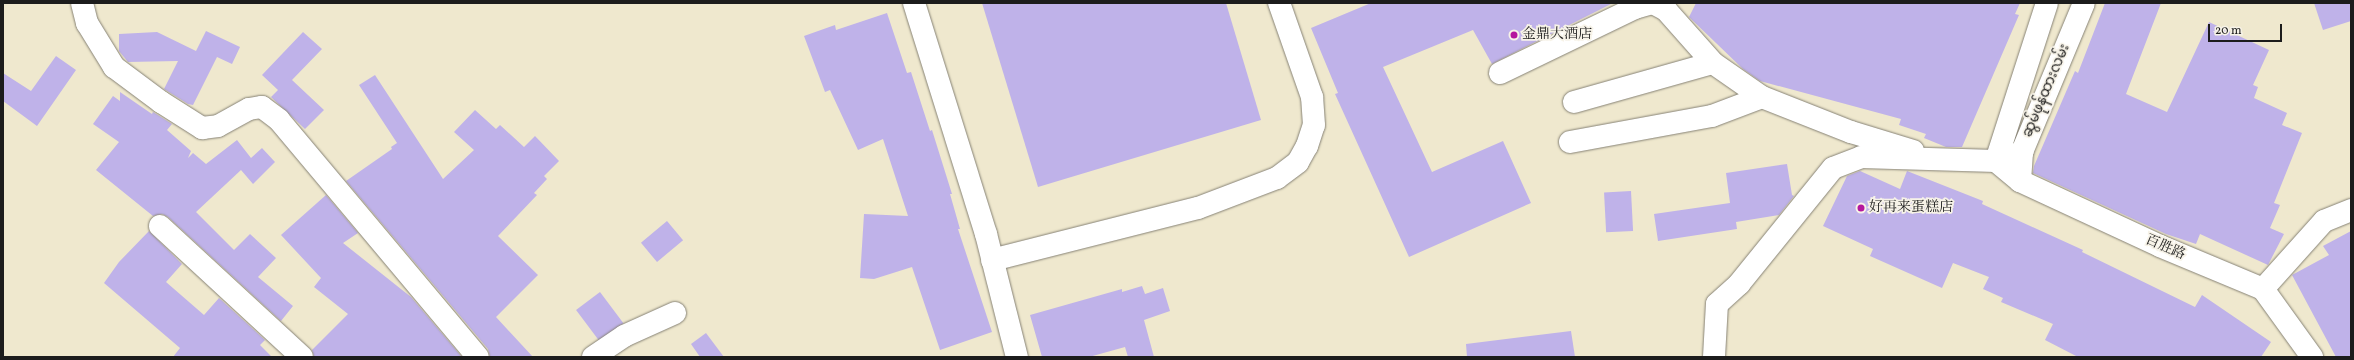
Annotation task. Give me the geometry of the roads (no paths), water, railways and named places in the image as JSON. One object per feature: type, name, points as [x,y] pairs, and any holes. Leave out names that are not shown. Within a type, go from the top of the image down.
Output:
[{"type":"street","points":[[82,3],[87,23],[114,67],[161,102],[202,128],[218,126],[249,109],[262,107],[279,120],[478,357]]},
{"type":"street","points":[[914,3],[992,260],[1017,357]]},
{"type":"street","points":[[992,260],[1198,208],[1277,178],[1298,162],[1307,146],[1314,124],[1312,96],[1279,3]]},
{"type":"street","points":[[1500,73],[1635,8],[1652,3],[1666,10],[1713,63],[1762,96],[1851,132],[1937,159]]},
{"type":"street","name":"ဆွမ်ဖုန်ထားလမ်း","points":[[1996,161],[2047,3]]},
{"type":"street","name":"ဆွမ်ဖုန်ထားလမ်း","points":[[2020,181],[2022,152],[2084,3]]},
{"type":"street","points":[[1574,102],[1713,63]]},
{"type":"street","points":[[1570,142],[1712,116],[1762,96]]},
{"type":"street","points":[[1714,357],[1717,304],[1738,284],[1833,168],[1861,157],[1996,161],[2022,152]]},
{"type":"street","name":"百胜路","points":[[1996,161],[2020,181],[2160,246],[2264,289]]},
{"type":"street","points":[[2312,357],[2264,289],[2324,221],[2351,210]]},
{"type":"street","points":[[160,226],[302,357]]},
{"type":"street","points":[[593,357],[624,336],[675,313]]},
{"type":"place","name":"金鼎大酒店","points":[[1514,35]]},
{"type":"place","name":"好再来蛋糕店","points":[[1861,208]]}]
